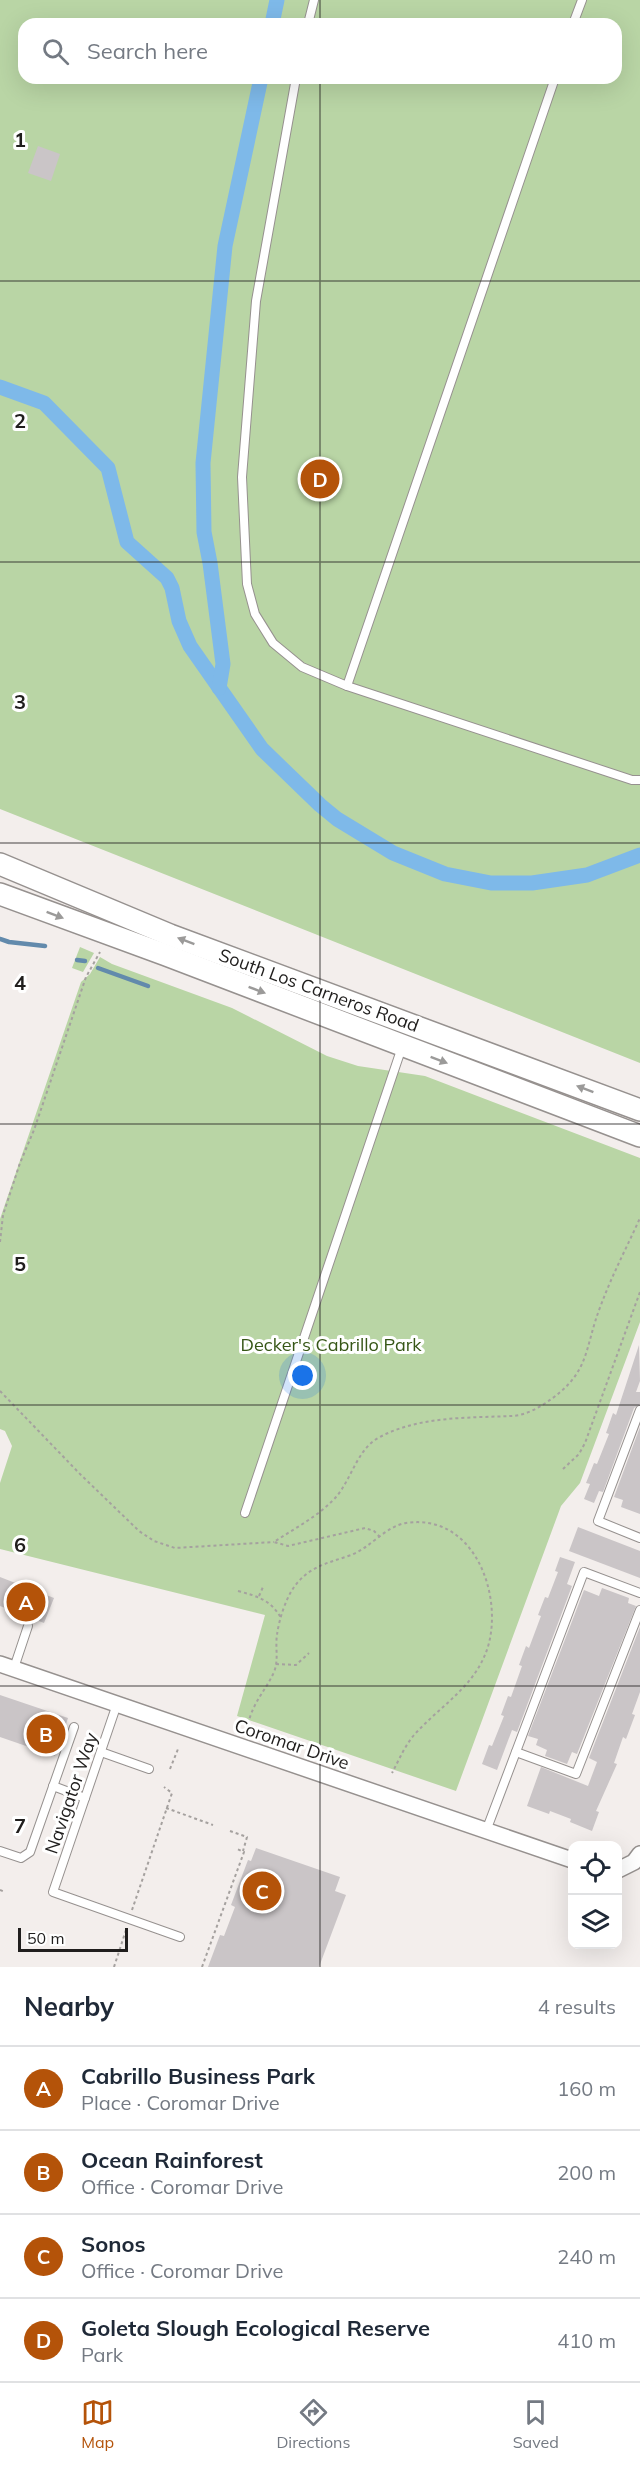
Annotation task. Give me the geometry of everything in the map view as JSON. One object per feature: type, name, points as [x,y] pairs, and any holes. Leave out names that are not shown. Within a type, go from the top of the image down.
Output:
[{"type":"main road","name":"South Los Carneros Road","points":[[0,864],[170,935],[640,1110]]},
{"type":"main road","name":"South Los Carneros Road","points":[[0,894],[640,1136]]},
{"type":"street","name":"Coromar Drive","points":[[7,1666],[568,1858]]},
{"type":"street","points":[[623,1868],[640,1854]]},
{"type":"lane","points":[[310,18],[314,0]]},
{"type":"lane","points":[[575,18],[582,0]]},
{"type":"lane","points":[[295,84],[256,301],[242,477],[247,584],[255,614],[273,643],[302,668],[347,686],[632,780],[640,780]]},
{"type":"lane","points":[[347,686],[553,84]]},
{"type":"lane","points":[[245,1513],[402,1046]]},
{"type":"lane","points":[[640,1410],[598,1521],[640,1538]]},
{"type":"lane","points":[[486,1831],[584,1572],[640,1593]]},
{"type":"lane","points":[[516,1752],[576,1774],[640,1610]]},
{"type":"lane","points":[[7,1666],[28,1626]]},
{"type":"lane","name":"Navigator Way","points":[[117,1704],[53,1892],[180,1937]]},
{"type":"lane","points":[[0,1851],[21,1858],[30,1852],[74,1727]]},
{"type":"lane","points":[[100,1752],[149,1769]]},
{"type":"lane","points":[[53,1786],[85,1798]]},
{"type":"path","points":[[0,1242],[3,1215],[20,1163],[34,1131],[86,977],[100,952]]},
{"type":"path","points":[[274,1542],[321,1511],[337,1495],[363,1453],[375,1440],[395,1430],[447,1419],[517,1416],[538,1408],[559,1394],[578,1374],[585,1360],[601,1304],[640,1218]]},
{"type":"path","points":[[563,1469],[579,1454],[585,1443],[640,1292]]},
{"type":"path","points":[[0,1391],[79,1473],[139,1531],[154,1541],[175,1548],[274,1542],[288,1546],[364,1528],[374,1531],[380,1537]]},
{"type":"path","points":[[248,1724],[253,1705],[274,1672],[281,1618],[298,1581],[310,1570],[359,1551],[402,1523],[432,1523],[447,1528],[467,1544],[477,1557],[489,1586],[493,1603],[490,1634],[482,1662],[471,1680],[415,1734],[392,1773]]},
{"type":"path","points":[[260,1596],[263,1587]]},
{"type":"path","points":[[238,1591],[260,1596],[275,1607],[281,1618]]},
{"type":"path","points":[[276,1664],[296,1665],[309,1653]]},
{"type":"path","points":[[170,1769],[178,1749]]},
{"type":"path","points":[[132,1910],[172,1793],[164,1787]]},
{"type":"path","points":[[166,1808],[213,1825]]},
{"type":"path","points":[[202,1967],[245,1852],[247,1837],[230,1831]]},
{"type":"path","points":[[237,1849],[245,1852]]},
{"type":"path","points":[[0,1890],[5,1892]]},
{"type":"path","points":[[114,1967],[127,1928]]},
{"type":"green space","points":[[0,0],[640,0],[640,1063],[0,809]]},
{"type":"green space","points":[[80,947],[94,953],[83,972],[72,968]]},
{"type":"green space","name":"Decker's Cabrillo Park","points":[[100,957],[112,964],[232,1008],[327,1056],[358,1066],[425,1076],[640,1158],[640,1322],[580,1483],[561,1506],[456,1791],[237,1716],[265,1615],[0,1549],[0,1483],[12,1446],[5,1431],[0,1429],[0,1219],[81,982],[90,974]]},
{"type":"building","points":[[38,146],[60,154],[51,181],[28,173]]},
{"type":"building","points":[[639,1345],[640,1381],[636,1392],[640,1392],[640,1404],[634,1408],[603,1492],[599,1491],[594,1503],[584,1499],[590,1484],[586,1483],[594,1463],[597,1464],[609,1434],[606,1433],[613,1413],[616,1415]]},
{"type":"building","points":[[640,1427],[640,1514],[621,1507],[623,1500],[614,1497]]},
{"type":"building","points":[[578,1527],[640,1551],[640,1578],[569,1551]]},
{"type":"building","points":[[560,1557],[575,1562],[567,1584],[572,1586],[517,1732],[512,1730],[497,1770],[482,1764],[504,1716],[501,1715],[508,1696],[511,1697],[522,1666],[519,1665],[526,1646],[529,1648],[541,1616],[538,1615],[545,1597],[548,1598],[558,1572],[555,1571]]},
{"type":"building","points":[[0,1577],[54,1598],[44,1623],[0,1606]]},
{"type":"building","points":[[602,1588],[629,1598],[628,1603],[636,1606],[577,1754],[572,1752],[567,1764],[545,1756],[547,1750],[536,1745],[538,1739],[528,1736],[584,1590],[599,1596]]},
{"type":"building","points":[[640,1627],[640,1692],[632,1714],[635,1715],[626,1739],[623,1737],[614,1763],[617,1764],[596,1811],[599,1812],[592,1831],[570,1822],[571,1819],[527,1806],[541,1767],[588,1786],[597,1762],[589,1758]]},
{"type":"building","points":[[0,1695],[68,1718],[55,1756],[0,1737]]},
{"type":"building","points":[[256,1848],[340,1877],[335,1891],[346,1895],[319,1967],[208,1967],[220,1935],[224,1936],[235,1907],[231,1905],[248,1860],[251,1861]]},
{"type":"waterway","points":[[273,18],[277,0]]},
{"type":"waterway","points":[[219,688],[223,664],[204,532],[203,463],[225,246],[260,84]]},
{"type":"waterway","points":[[0,387],[44,403],[108,468],[127,542],[167,578],[172,588],[179,621],[190,646],[262,749],[337,819],[393,853],[445,874],[491,883],[532,883],[587,875],[640,855]]},
{"type":"waterway","points":[[0,939],[45,946]]},
{"type":"waterway","points":[[77,960],[85,961]]},
{"type":"waterway","points":[[98,968],[148,986]]},
{"type":"place","name":"Goleta Slough Ecological Reserve","points":[[320,479]]},
{"type":"place","name":"Cabrillo Business Park","points":[[26,1602]]},
{"type":"place","name":"Ocean Rainforest","points":[[46,1734]]},
{"type":"place","name":"Sonos","points":[[262,1891]]}]
